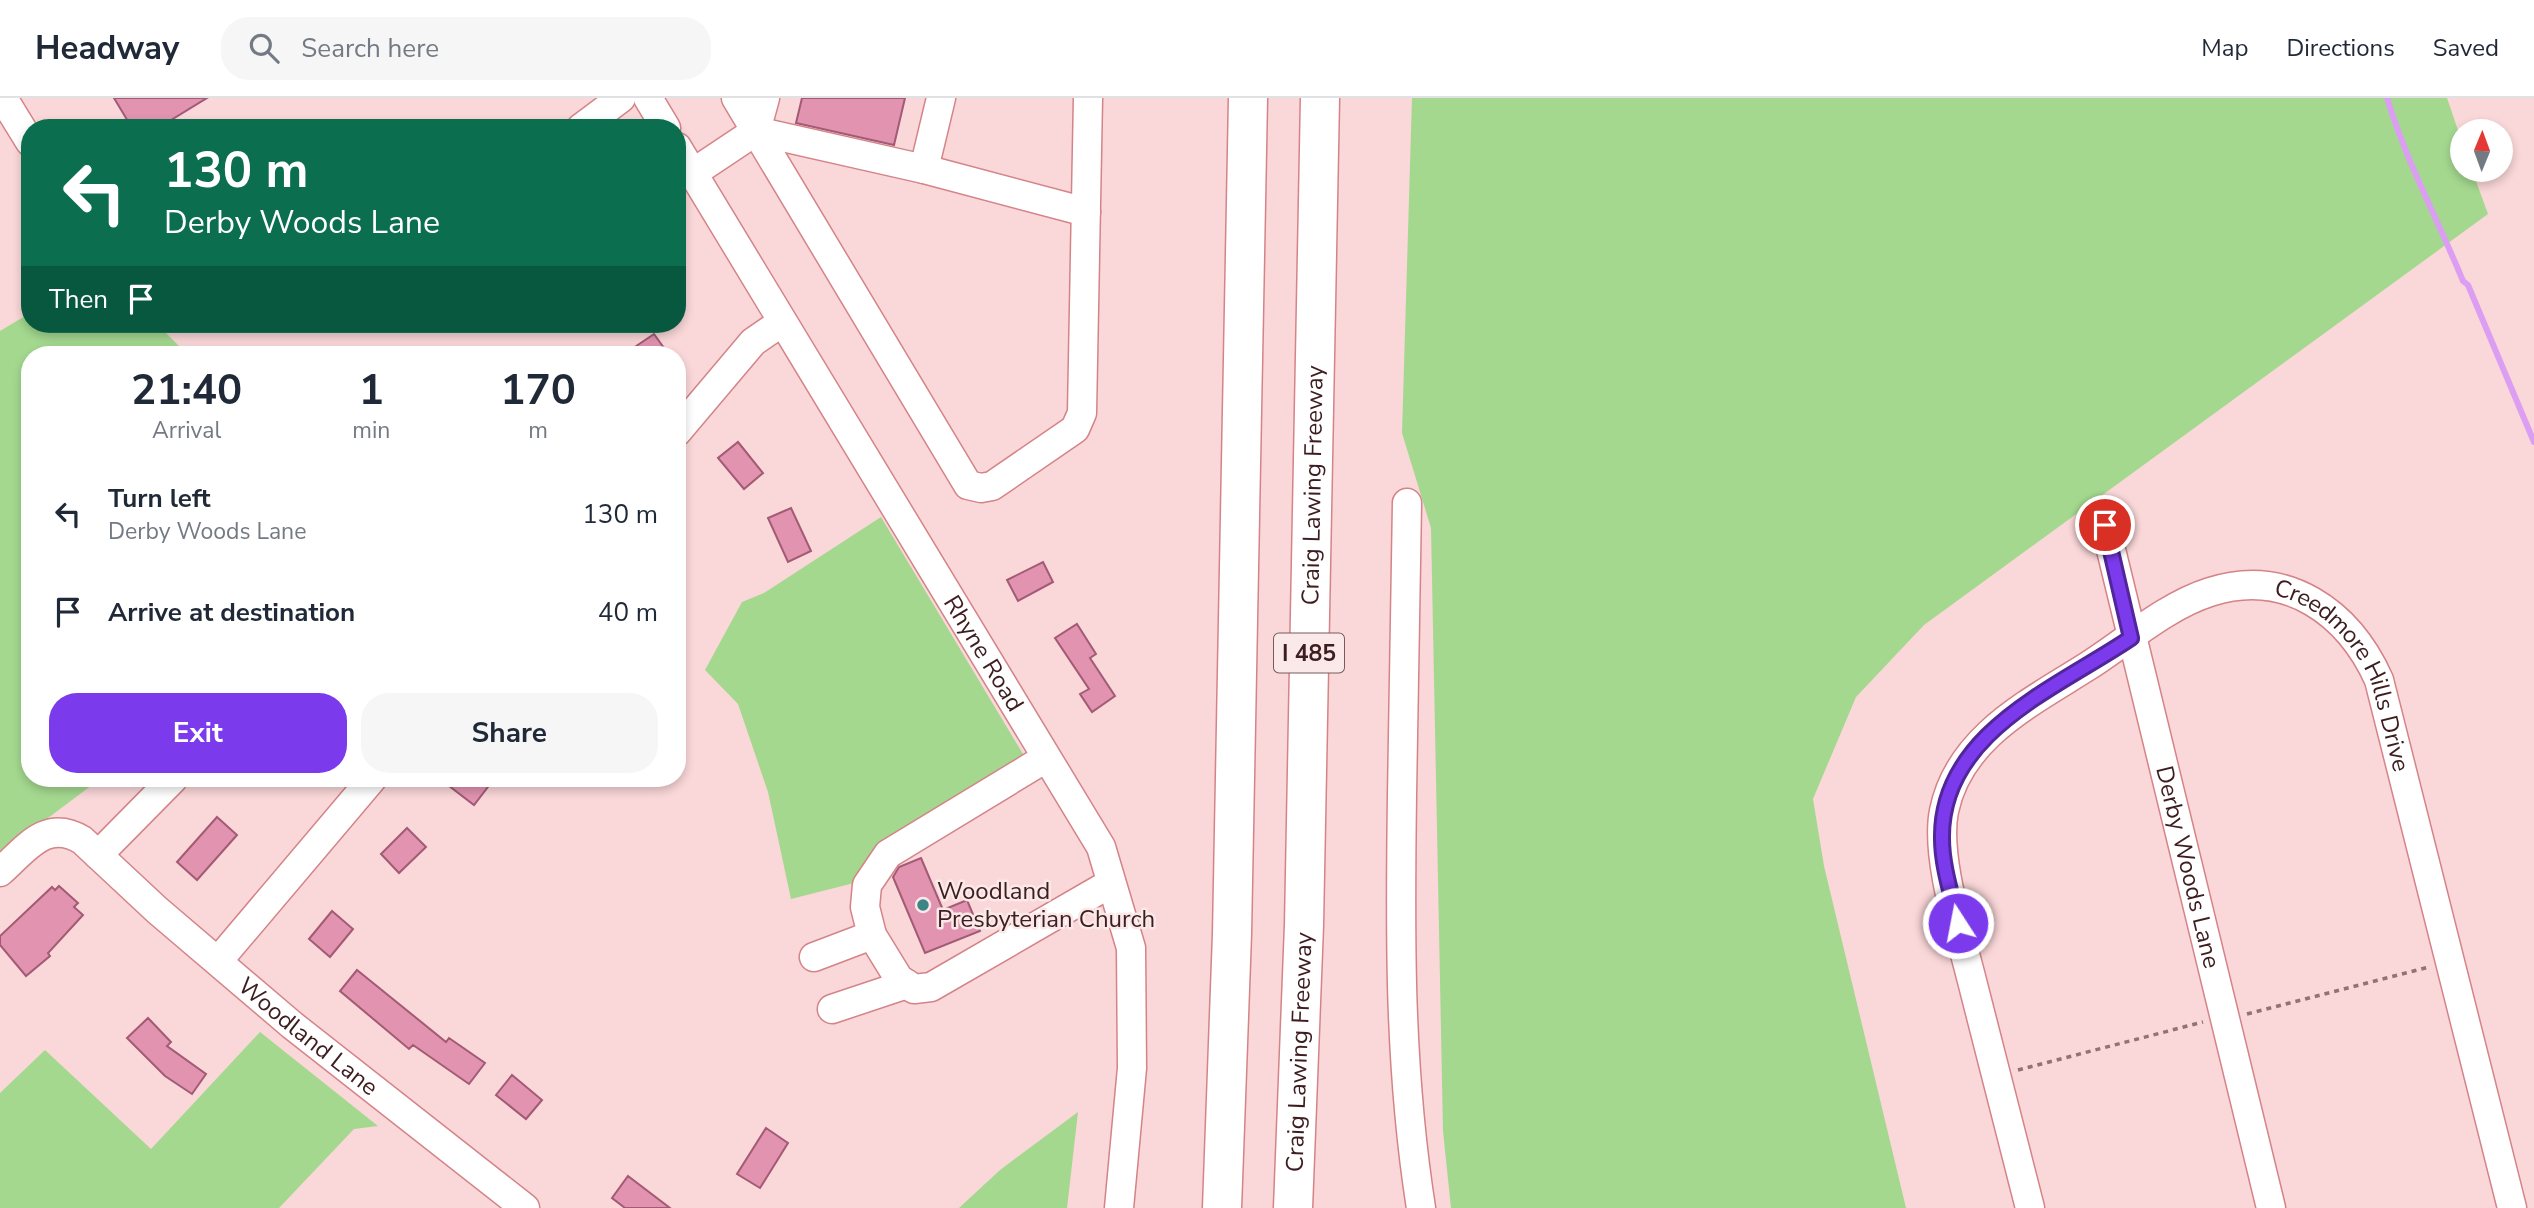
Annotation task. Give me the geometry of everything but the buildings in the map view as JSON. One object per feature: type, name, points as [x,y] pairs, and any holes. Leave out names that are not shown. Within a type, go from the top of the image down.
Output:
[{"type":"highway","name":"I 485","points":[[1222,1208],[1233,920],[1248,98]]},
{"type":"highway","name":"Craig Lawing Freeway","points":[[1293,1208],[1304,925],[1320,98]]},
{"type":"street","points":[[3,98],[21,127]]},
{"type":"street","points":[[593,119],[621,98]]},
{"type":"street","points":[[648,98],[661,119]]},
{"type":"street","points":[[736,98],[968,485],[981,488],[992,486],[1075,429],[1082,413],[1088,98]]},
{"type":"street","points":[[693,173],[756,131],[765,98]]},
{"type":"street","points":[[924,169],[941,98]]},
{"type":"street","points":[[756,131],[924,169],[1086,212]]},
{"type":"street","name":"Rhyne Road","points":[[686,162],[1101,848],[1131,948],[1132,1068],[1119,1208]]},
{"type":"street","points":[[686,421],[753,342],[782,322]]},
{"type":"street","points":[[1408,503],[1400,914],[1401,1037],[1409,1130],[1421,1208]]},
{"type":"street","name":"Derby Woods Lane","points":[[2105,525],[2272,1208]]},
{"type":"street","name":"Creedmore Hills Drive","points":[[2030,1208],[1958,923],[1942,840],[1944,810],[1959,770],[1978,744],[2003,720],[2176,607],[2210,591],[2237,586],[2270,587],[2300,595],[2326,609],[2348,627],[2367,652],[2379,680],[2512,1208]]},
{"type":"street","points":[[1046,758],[888,854],[867,885],[865,907],[872,934],[884,957],[906,984],[914,989],[931,987],[1111,883]]},
{"type":"street","points":[[98,855],[165,787]]},
{"type":"street","points":[[218,961],[365,787]]},
{"type":"street","name":"Woodland Lane","points":[[0,872],[50,832],[69,832],[98,855],[157,911],[292,1025],[525,1208]]},
{"type":"street","points":[[814,957],[872,934]]},
{"type":"street","points":[[832,1009],[906,984]]},
{"type":"path","points":[[2245,1015],[2429,967]]},
{"type":"path","points":[[2018,1070],[2203,1022]]},
{"type":"green space","points":[[1412,98],[2447,98],[2454,119],[2450,119],[2450,182],[2476,182],[2488,214],[1924,625],[1856,697],[1813,799],[1824,866],[1906,1208],[1451,1208],[1443,1131],[1431,528],[1402,433]]},
{"type":"green space","points":[[21,318],[21,333],[166,333],[179,346],[21,346],[21,787],[89,787],[0,854],[0,331]]},
{"type":"green space","points":[[881,517],[1026,759],[950,810],[902,828],[878,854],[858,882],[791,899],[768,792],[738,704],[705,670],[742,602],[764,593]]},
{"type":"green space","points":[[260,1032],[378,1126],[354,1129],[279,1208],[0,1208],[0,1093],[45,1050],[151,1149]]},
{"type":"green space","points":[[1078,1112],[1067,1208],[959,1208],[1000,1170]]},
{"type":"waterway","points":[[2387,98],[2413,168],[2463,281],[2468,285],[2534,442]]},
{"type":"place","name":"Woodland Presbyterian Church","points":[[923,905]]},
{"type":"route","points":[[1958,923],[1942,840],[1944,810],[1959,770],[1978,744],[2003,720],[2131,638],[2105,525]]}]
